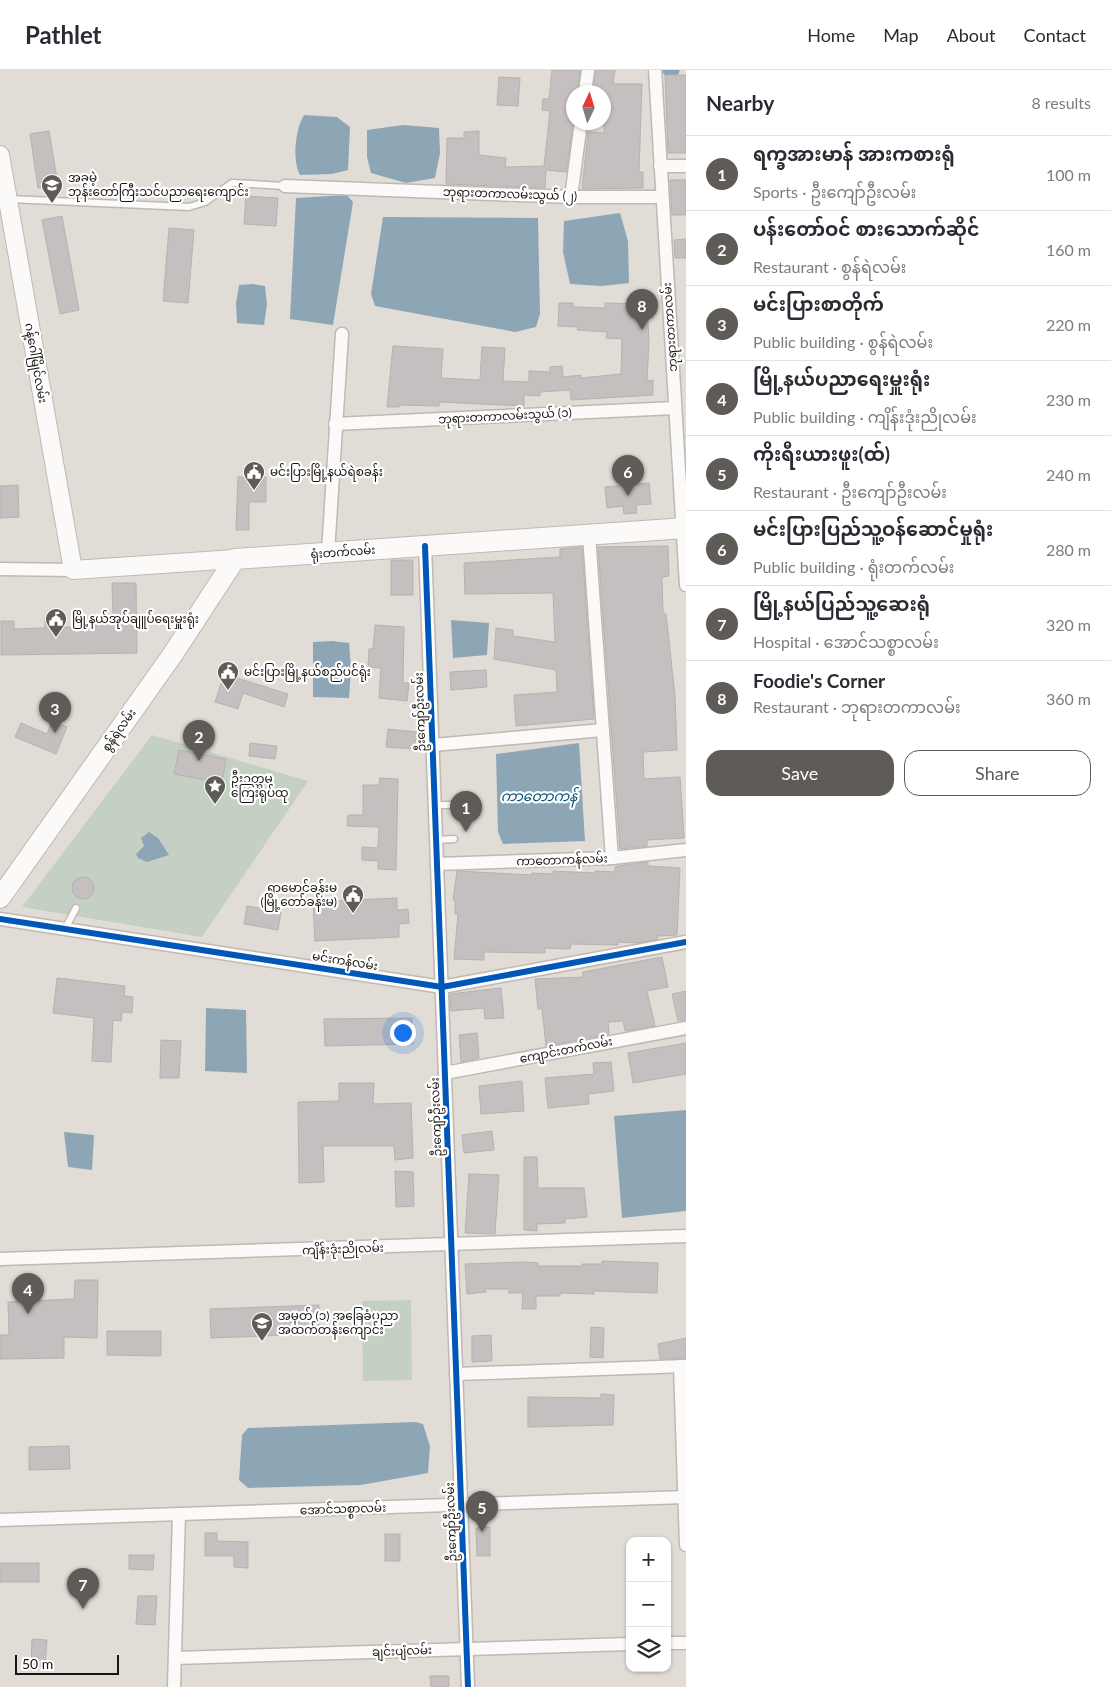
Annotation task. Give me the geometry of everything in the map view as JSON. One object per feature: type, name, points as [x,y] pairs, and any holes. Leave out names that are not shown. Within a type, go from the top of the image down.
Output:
[{"type":"main road","name":"ရုံးတက်လမ်း","points":[[235,560],[684,528]]},
{"type":"main road","name":"စွန်ရဲလမ်း","points":[[0,898],[173,654],[235,560]]},
{"type":"street","points":[[586,85],[588,70]]},
{"type":"street","name":"ဘုရားတကာလမ်း","points":[[654,70],[684,528],[686,585]]},
{"type":"street","points":[[571,197],[580,130]]},
{"type":"street","name":"ဂန့်ဂေါ်မြိုင်လမ်း","points":[[0,155],[73,570]]},
{"type":"street","points":[[660,166],[686,166]]},
{"type":"street","name":"ဘုရားတကာလမ်းသွယ် (၂)","points":[[285,186],[571,197],[662,197]]},
{"type":"street","points":[[328,553],[342,334]]},
{"type":"street","name":"ဘုရားတကာလမ်းသွယ် (၁)","points":[[335,424],[675,408]]},
{"type":"street","points":[[590,535],[612,858]]},
{"type":"street","name":"ဦးကျော်ဦးလမ်း","points":[[425,546],[468,1687]]},
{"type":"street","name":"ရုံးတက်လမ်း","points":[[0,568],[73,570],[235,560]]},
{"type":"street","points":[[433,745],[603,730]]},
{"type":"street","name":"ကာတောကန်လမ်း","points":[[437,864],[612,858],[686,850]]},
{"type":"street","name":"မင်းကန်လမ်း","points":[[0,919],[442,987],[686,942]]},
{"type":"street","name":"ကျောင်းတက်လမ်း","points":[[445,1073],[686,1028]]},
{"type":"street","name":"ကျိန်းဒုံးညိုလမ်း","points":[[0,1258],[686,1236]]},
{"type":"street","points":[[456,1374],[683,1366],[686,1545]]},
{"type":"street","name":"အောင်သစ္စာလမ်း","points":[[0,1520],[685,1497]]},
{"type":"street","points":[[174,1687],[179,1514]]},
{"type":"street","points":[[671,1643],[686,1643]]},
{"type":"street","name":"ချင်းပျံလမ်း","points":[[175,1658],[626,1644]]},
{"type":"lane","points":[[7,198],[189,207],[205,202],[232,183],[285,186]]},
{"type":"lane","points":[[435,805],[453,805]]},
{"type":"lane","points":[[436,840],[454,839]]},
{"type":"lane","points":[[65,930],[76,908]]},
{"type":"shaded area","points":[[152,735],[308,781],[202,937],[22,907]]},
{"type":"shaded area","points":[[411,1300],[412,1380],[363,1381],[362,1301]]},
{"type":"water","points":[[304,115],[337,117],[350,127],[348,170],[332,174],[300,175],[295,153],[298,129]]},
{"type":"water","points":[[403,125],[439,128],[440,153],[435,178],[406,183],[371,173],[367,157],[367,130]]},
{"type":"water","points":[[347,195],[353,202],[333,325],[290,319],[296,198]]},
{"type":"water","points":[[620,213],[628,241],[629,283],[602,286],[570,284],[563,252],[564,221]]},
{"type":"water","points":[[383,217],[538,218],[540,314],[536,327],[515,332],[375,306],[371,294]]},
{"type":"water","points":[[239,285],[265,286],[267,304],[264,325],[237,323],[236,303]]},
{"type":"water","points":[[451,620],[489,623],[487,655],[453,658]]},
{"type":"water","points":[[332,641],[349,643],[351,669],[349,698],[313,697],[313,642]]},
{"type":"water","name":"ကာတောကန်","points":[[579,743],[585,841],[503,844],[498,832],[496,754]]},
{"type":"water","points":[[149,832],[158,838],[169,855],[147,862],[138,858],[136,854],[144,846],[141,838]]},
{"type":"water","points":[[206,1008],[246,1010],[247,1073],[205,1071]]},
{"type":"water","points":[[686,1110],[686,1211],[622,1218],[614,1116]]},
{"type":"water","points":[[64,1132],[94,1135],[92,1170],[68,1167]]},
{"type":"water","points":[[416,1422],[423,1424],[430,1446],[428,1473],[361,1485],[248,1488],[239,1480],[242,1435],[248,1428]]},
{"type":"building","points":[[552,70],[580,70],[578,85],[566,85],[566,130],[572,130],[566,172],[546,170],[545,188],[446,184],[447,138],[464,138],[464,132],[479,131],[479,155],[506,158],[505,167],[544,166],[550,111],[542,110],[543,99],[549,99]]},
{"type":"building","points":[[596,70],[615,70],[613,84],[642,84],[639,172],[643,172],[643,188],[582,189],[588,132],[604,133],[604,130],[611,130],[611,85],[594,85]]},
{"type":"building","points":[[665,75],[686,75],[686,153],[668,153]]},
{"type":"building","points":[[499,77],[520,78],[518,106],[497,105]]},
{"type":"building","points":[[49,131],[58,185],[38,188],[30,134]]},
{"type":"building","points":[[670,180],[686,180],[686,215],[672,215]]},
{"type":"building","points":[[246,196],[278,198],[276,226],[244,224]]},
{"type":"building","points":[[62,216],[79,310],[60,314],[42,220]]},
{"type":"building","points":[[169,228],[194,230],[188,303],[163,301]]},
{"type":"building","points":[[686,239],[686,258],[675,258],[674,240]]},
{"type":"building","points":[[559,303],[573,303],[573,307],[605,308],[605,303],[647,304],[649,342],[647,381],[653,380],[653,395],[571,400],[570,390],[540,392],[540,396],[524,395],[524,406],[439,402],[439,406],[399,405],[399,407],[387,407],[393,346],[443,349],[441,378],[480,380],[482,347],[505,348],[503,381],[529,382],[529,371],[550,372],[550,367],[562,366],[563,377],[581,375],[581,378],[621,374],[622,339],[606,338],[607,332],[577,330],[578,327],[558,326]]},
{"type":"building","points":[[238,477],[266,477],[266,502],[249,502],[249,530],[236,530]]},
{"type":"building","points":[[649,483],[651,504],[636,505],[637,513],[624,514],[623,506],[607,508],[605,487]]},
{"type":"building","points":[[18,485],[19,517],[0,518],[0,486]]},
{"type":"building","points":[[668,546],[669,576],[662,577],[663,614],[666,614],[675,696],[677,750],[643,752],[644,779],[680,777],[684,838],[647,840],[647,846],[620,849],[598,547]]},
{"type":"building","points":[[582,547],[594,719],[516,726],[514,695],[557,692],[556,670],[494,659],[496,628],[513,630],[513,636],[555,642],[553,593],[465,594],[464,563],[560,557],[560,549]]},
{"type":"building","points":[[391,560],[413,560],[413,595],[391,595]]},
{"type":"building","points":[[112,583],[136,583],[137,653],[1,655],[1,621],[14,621],[14,629],[45,628],[45,617],[61,617],[62,627],[88,627],[88,617],[113,617]]},
{"type":"building","points":[[375,625],[404,627],[403,683],[409,683],[407,701],[379,698],[381,668],[368,667],[369,649],[373,649]]},
{"type":"building","points":[[486,670],[487,687],[451,690],[450,672]]},
{"type":"building","points":[[224,674],[288,694],[284,707],[243,693],[238,709],[215,702]]},
{"type":"building","points":[[52,721],[67,727],[56,754],[15,737],[21,723],[47,734]]},
{"type":"building","points":[[388,729],[417,732],[415,749],[386,747]]},
{"type":"building","points":[[250,743],[277,746],[275,759],[249,756]]},
{"type":"building","points":[[179,750],[226,759],[222,783],[174,774]]},
{"type":"building","points":[[380,778],[398,779],[396,870],[378,869],[378,861],[362,860],[362,847],[378,848],[379,827],[347,826],[348,815],[363,815],[363,785],[379,785]]},
{"type":"building","points":[[648,862],[648,866],[680,868],[677,935],[657,936],[658,939],[637,943],[618,942],[618,945],[571,944],[570,949],[545,948],[545,953],[484,952],[484,960],[454,959],[458,914],[455,914],[455,900],[453,900],[457,871],[532,875],[532,873],[553,874],[553,871],[595,873],[595,871],[615,872],[615,867],[618,866]]},
{"type":"building","points":[[83,877],[91,880],[94,888],[91,896],[83,899],[75,896],[72,888],[75,880]]},
{"type":"building","points":[[397,898],[397,910],[408,909],[409,923],[399,924],[399,937],[315,941],[313,902]]},
{"type":"building","points":[[247,906],[281,912],[278,930],[244,924]]},
{"type":"building","points":[[662,957],[668,987],[647,991],[655,1026],[625,1031],[623,1021],[608,1022],[609,1034],[546,1046],[542,1009],[538,1009],[535,979],[583,977],[583,972]]},
{"type":"building","points":[[57,978],[125,986],[124,996],[133,997],[132,1013],[122,1012],[121,1021],[113,1020],[111,1062],[92,1061],[94,1018],[53,1013]]},
{"type":"building","points":[[501,988],[504,1018],[485,1019],[484,1008],[451,1011],[450,994]]},
{"type":"building","points":[[686,991],[686,1020],[678,1021],[672,994]]},
{"type":"building","points":[[412,1018],[413,1044],[325,1046],[324,1019]]},
{"type":"building","points":[[477,1033],[479,1058],[461,1062],[459,1035]]},
{"type":"building","points":[[161,1040],[181,1041],[179,1078],[160,1078]]},
{"type":"building","points":[[686,1043],[686,1074],[633,1083],[628,1053]]},
{"type":"building","points":[[611,1062],[614,1091],[588,1094],[589,1104],[548,1108],[545,1078],[594,1074],[593,1063]]},
{"type":"building","points":[[522,1081],[524,1111],[481,1114],[479,1086]]},
{"type":"building","points":[[339,1083],[374,1083],[373,1104],[411,1103],[413,1158],[395,1160],[394,1146],[323,1146],[324,1182],[299,1183],[298,1102],[339,1101]]},
{"type":"building","points":[[492,1131],[494,1150],[464,1153],[462,1135]]},
{"type":"building","points":[[524,1157],[537,1157],[538,1188],[584,1188],[587,1217],[565,1219],[565,1223],[537,1224],[537,1231],[524,1230]]},
{"type":"building","points":[[395,1171],[413,1172],[414,1206],[396,1207]]},
{"type":"building","points":[[469,1174],[499,1175],[495,1234],[465,1233]]},
{"type":"building","points":[[602,1261],[658,1263],[657,1293],[594,1291],[594,1294],[560,1293],[560,1296],[536,1296],[536,1309],[522,1309],[523,1293],[509,1293],[509,1289],[485,1289],[486,1292],[467,1294],[465,1264],[524,1262],[538,1263],[538,1266],[582,1266],[582,1264],[602,1264]]},
{"type":"building","points":[[75,1280],[98,1280],[97,1338],[64,1337],[64,1358],[0,1359],[0,1335],[9,1335],[8,1302],[74,1299]]},
{"type":"building","points":[[319,1305],[320,1334],[211,1338],[210,1309]]},
{"type":"building","points":[[591,1327],[604,1328],[603,1358],[590,1357]]},
{"type":"building","points":[[107,1331],[161,1331],[161,1356],[107,1355]]},
{"type":"building","points":[[491,1335],[492,1361],[472,1362],[472,1336]]},
{"type":"building","points":[[686,1338],[686,1358],[660,1359],[658,1344]]},
{"type":"building","points":[[601,1394],[614,1395],[613,1425],[528,1427],[528,1397],[601,1398]]},
{"type":"building","points":[[69,1446],[70,1469],[29,1470],[29,1447]]},
{"type":"building","points":[[490,1527],[490,1556],[477,1556],[476,1528]]},
{"type":"building","points":[[205,1533],[217,1533],[217,1541],[248,1542],[248,1568],[234,1567],[234,1556],[205,1556]]},
{"type":"building","points":[[385,1534],[400,1534],[400,1561],[385,1561]]},
{"type":"building","points":[[129,1555],[154,1555],[153,1570],[129,1569]]},
{"type":"building","points":[[0,1563],[39,1563],[39,1582],[0,1582]]},
{"type":"building","points":[[138,1596],[157,1596],[155,1625],[136,1624]]},
{"type":"building","points":[[32,1639],[47,1640],[45,1667],[31,1666]]},
{"type":"building","points":[[430,1676],[449,1676],[449,1687],[431,1687]]},
{"type":"cycle path","points":[[425,546],[468,1687]]},
{"type":"cycle path","points":[[0,919],[442,987],[686,942]]},
{"type":"place","name":"အခမဲ့ ဘုန်းတော်ကြီးသင်ပညာရေးကျောင်း","points":[[52,204]]},
{"type":"place","name":"Foodie's Corner","points":[[642,330]]},
{"type":"place","name":"မင်းပြားမြို့နယ်ရဲစခန်း","points":[[254,491]]},
{"type":"place","name":"မင်းပြားပြည်သူ့ဝန်ဆောင်မှုရုံး","points":[[628,496]]},
{"type":"place","name":"မြို့နယ်အုပ်ချူပ်ရေးမှူးရုံး","points":[[56,638]]},
{"type":"place","name":"မင်းပြားမြို့နယ်စည်ပင်ရုံး","points":[[228,691]]},
{"type":"place","name":"မင်းပြားစာတိုက်","points":[[55,733]]},
{"type":"place","name":"ပန်းတော်ဝင် စားသောက်ဆိုင်","points":[[199,761]]},
{"type":"place","name":"ဦးဥတ္တမ ကြေးရုပ်ထု","points":[[215,805]]},
{"type":"place","name":"ရက္ခအားမာန် အားကစားရုံ","points":[[466,832]]},
{"type":"place","name":"ရာမောင်ခန်းမ (မြို့တော်ခန်းမ)","points":[[353,914]]},
{"type":"place","name":"မြို့နယ်ပညာရေးမှူးရုံး","points":[[28,1314]]},
{"type":"place","name":"အမှတ် (၁) အခြေခံပညာ အထက်တန်းကျောင်း","points":[[262,1342]]},
{"type":"place","name":"ကိုးရီးယားဖူး(ထ်)","points":[[482,1532]]},
{"type":"place","name":"မြို့နယ်ပြည်သူ့ဆေးရုံ","points":[[83,1609]]}]
